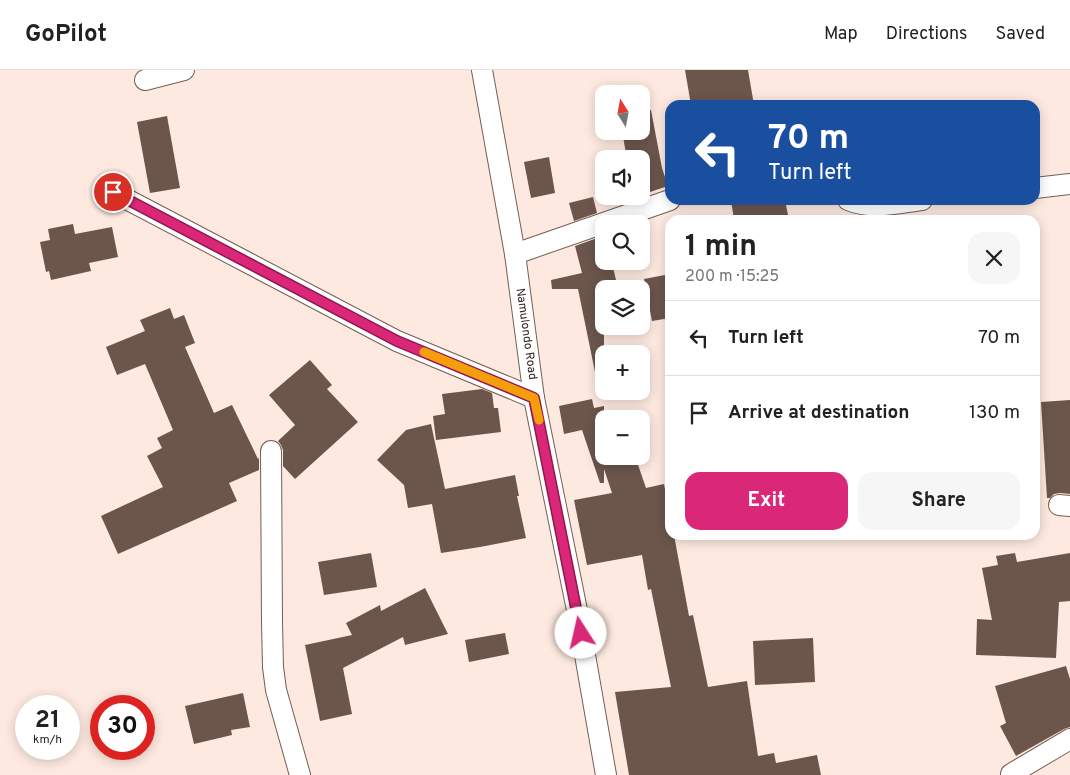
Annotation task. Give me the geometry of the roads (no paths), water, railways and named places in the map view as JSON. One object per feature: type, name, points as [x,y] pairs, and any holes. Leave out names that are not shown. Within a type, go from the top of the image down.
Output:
[{"type":"street","points":[[145,80],[184,70]]},
{"type":"street","name":"Namulondo Road","points":[[482,70],[515,254],[534,398],[578,616],[606,775]]},
{"type":"street","points":[[1040,187],[1070,184]]},
{"type":"street","points":[[113,192],[397,341],[534,398]]},
{"type":"street","points":[[515,254],[665,202]]},
{"type":"street","points":[[271,451],[273,666],[276,690],[300,775]]},
{"type":"street","points":[[1011,774],[1070,739]]}]
